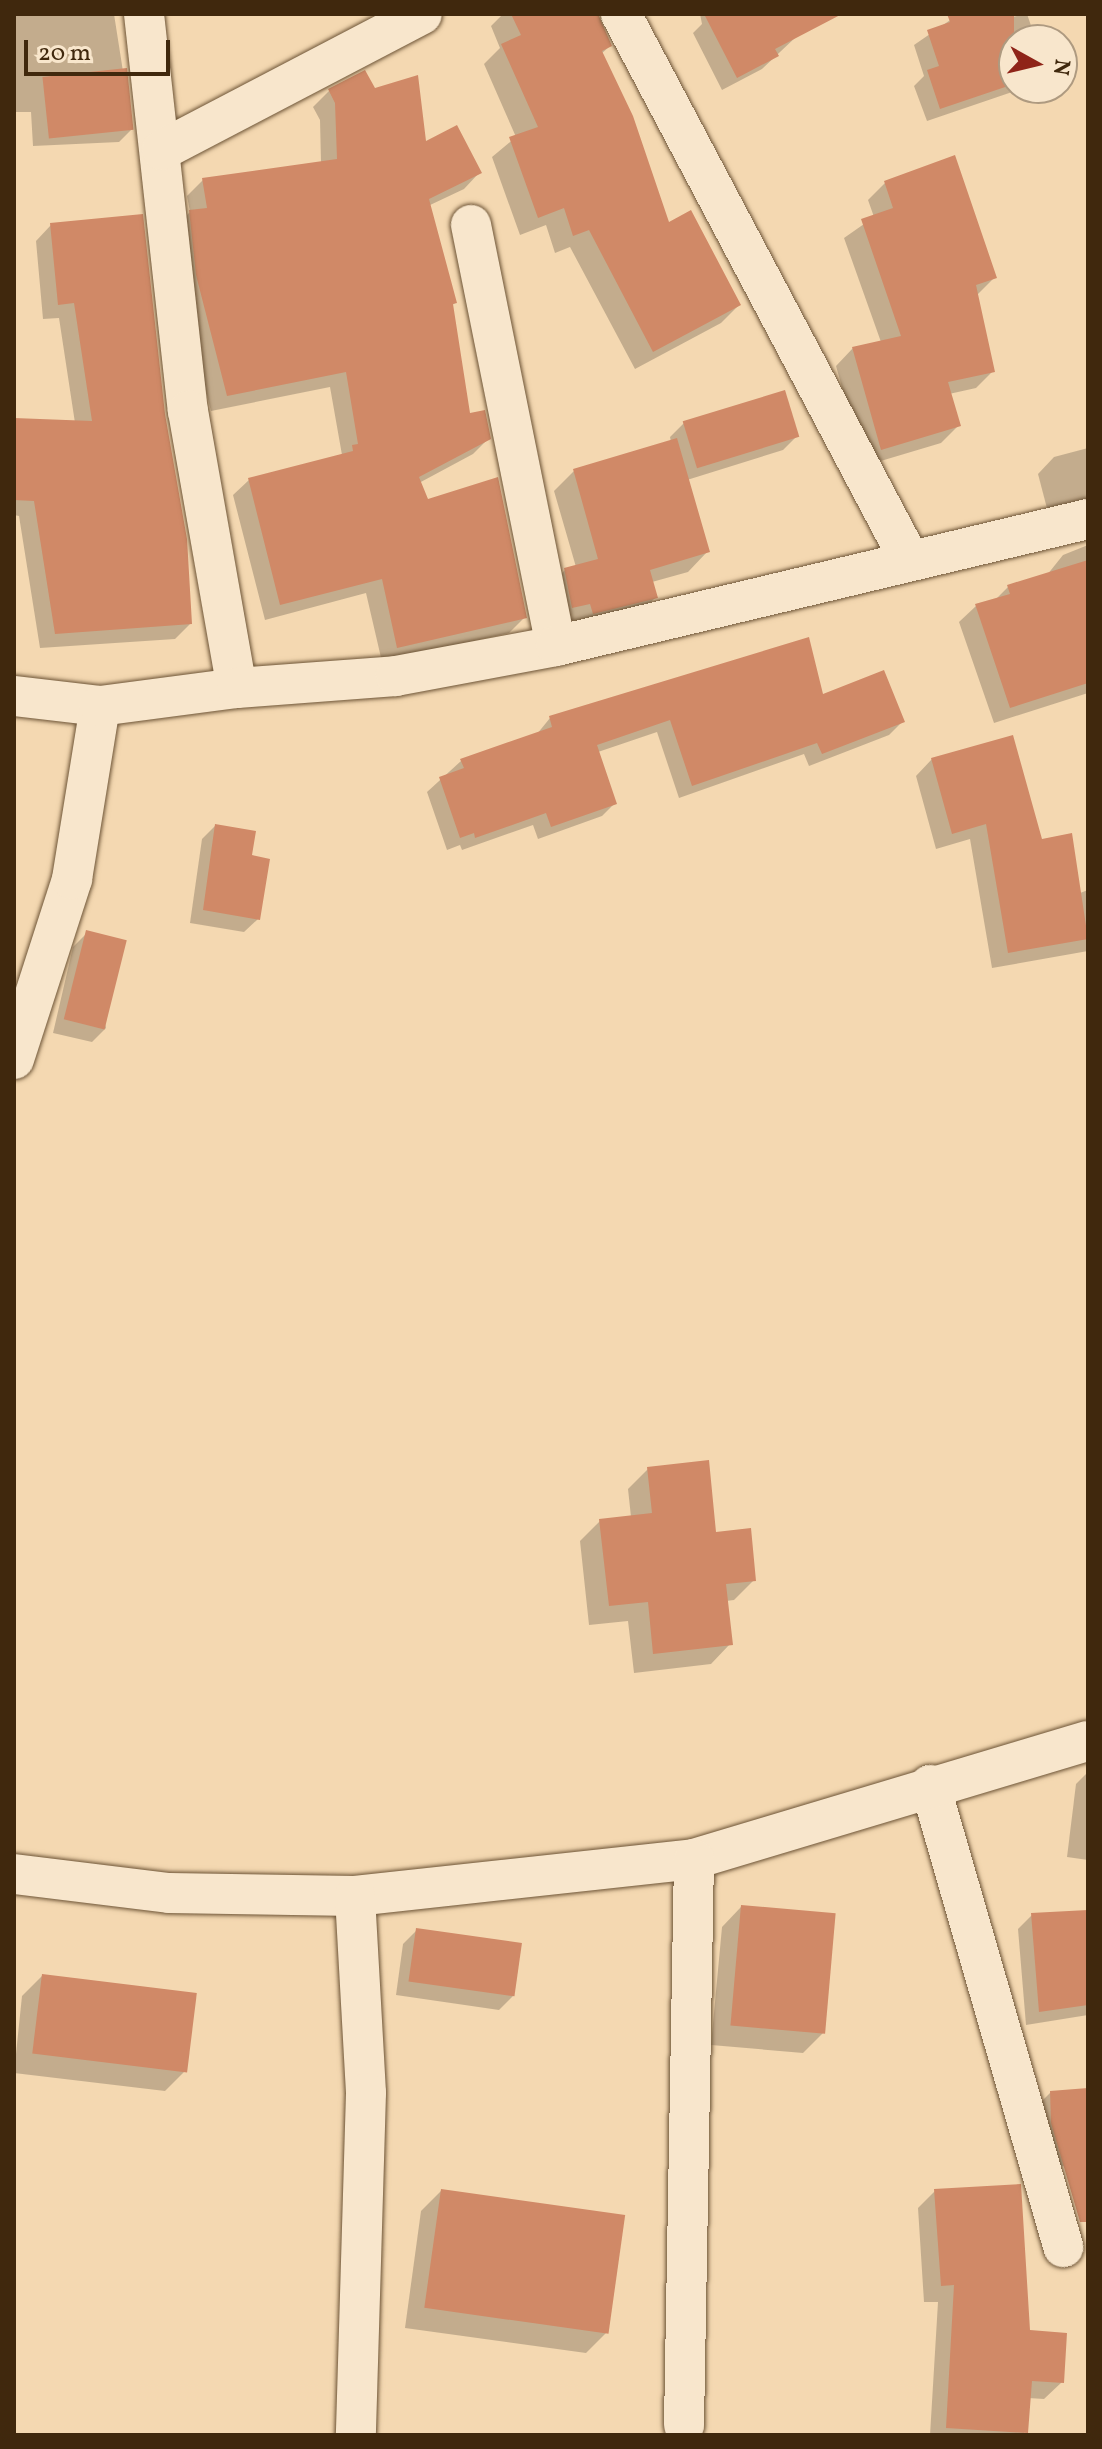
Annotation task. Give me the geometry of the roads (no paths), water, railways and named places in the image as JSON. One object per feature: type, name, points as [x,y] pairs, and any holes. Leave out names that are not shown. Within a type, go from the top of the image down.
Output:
[{"type":"street","points":[[144,14],[162,150],[188,411],[237,688]]},
{"type":"street","points":[[162,150],[422,14]]},
{"type":"street","points":[[621,14],[909,559]]},
{"type":"street","points":[[471,225],[556,646]]},
{"type":"street","points":[[14,696],[100,706],[237,688],[396,676],[556,646],[909,559],[1088,519]]},
{"type":"street","points":[[14,1059],[72,879],[100,706]]},
{"type":"street","points":[[14,1874],[169,1893],[355,1896],[694,1859],[930,1785],[1088,1741]]},
{"type":"street","points":[[930,1785],[1063,2247]]},
{"type":"street","points":[[684,2425],[694,1859]]},
{"type":"street","points":[[355,1896],[366,2093],[356,2435]]}]
